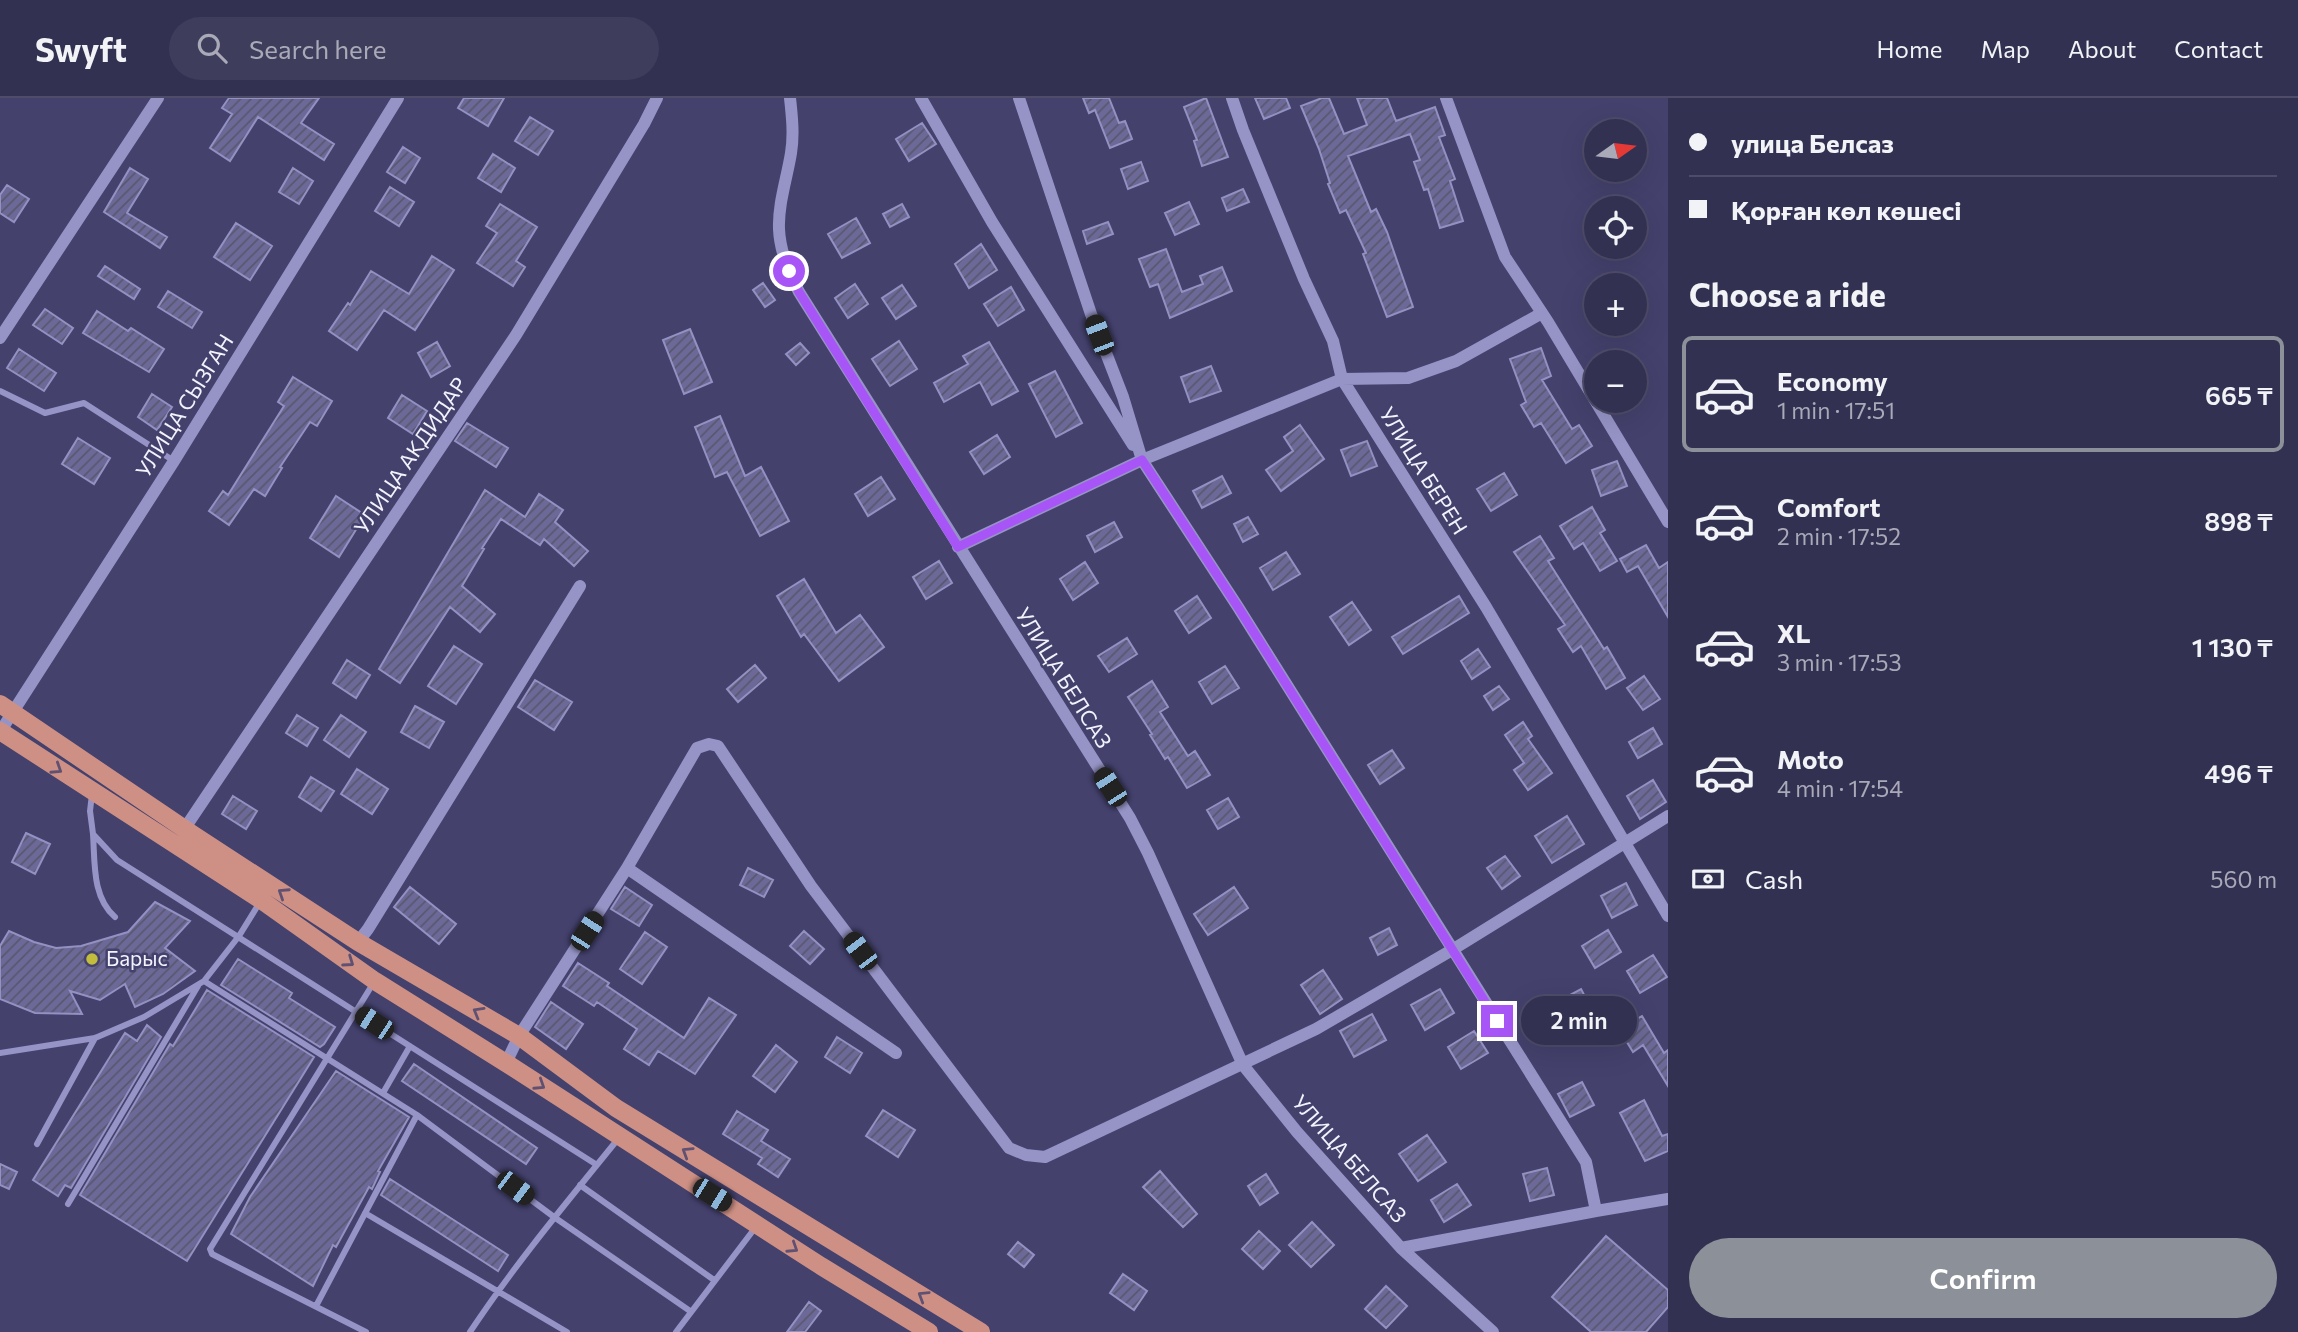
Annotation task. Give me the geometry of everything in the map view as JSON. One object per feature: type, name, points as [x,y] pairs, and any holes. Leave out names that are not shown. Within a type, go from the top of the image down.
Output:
[{"type":"main road","points":[[6,708],[358,942],[519,1036],[616,1108],[981,1332]]},
{"type":"main road","points":[[0,732],[261,900],[375,981],[929,1332]]},
{"type":"street","points":[[0,338],[158,98]]},
{"type":"street","name":"УЛИЦА СЫЗГАН","points":[[0,732],[6,708],[174,461],[398,98]]},
{"type":"street","name":"УЛИЦА АКДИДАР","points":[[185,828],[516,335],[644,124],[657,98]]},
{"type":"street","name":"УЛИЦА БЕЛСАЗ","points":[[790,98],[793,121],[791,150],[779,214],[779,231],[789,271],[799,292],[1130,818],[1243,1065],[1297,1132],[1401,1248],[1493,1332]]},
{"type":"street","points":[[921,98],[992,222],[1238,607],[1586,1163],[1596,1211]]},
{"type":"street","points":[[1019,98],[1142,460]]},
{"type":"street","name":"УЛИЦА БЕРЕН","points":[[1232,98],[1304,279],[1333,341],[1342,379],[1486,607],[1668,916]]},
{"type":"street","points":[[1447,98],[1505,257],[1542,313],[1668,522]]},
{"type":"street","points":[[958,547],[1142,460],[1342,379],[1408,378],[1456,361],[1542,313]]},
{"type":"street","points":[[358,942],[580,586]]},
{"type":"street","points":[[506,1063],[519,1036],[627,868],[697,748],[709,744],[718,746],[811,886],[1009,1147],[1026,1155],[1045,1157],[1316,1029],[1452,950],[1668,816]]},
{"type":"street","points":[[627,868],[896,1053]]},
{"type":"street","points":[[1401,1248],[1668,1199]]},
{"type":"lane","points":[[0,391],[45,413],[84,403],[174,461]]},
{"type":"lane","points":[[92,792],[90,811],[95,875],[101,898],[107,910],[115,917]]},
{"type":"lane","points":[[93,834],[117,860],[597,1165]]},
{"type":"lane","points":[[68,1204],[201,983],[239,936],[261,900]]},
{"type":"lane","points":[[366,1332],[212,1254],[209,1249],[375,981]]},
{"type":"lane","points":[[0,1053],[95,1038],[144,1017],[201,983]]},
{"type":"lane","points":[[201,983],[328,1058],[416,1115],[554,1217],[690,1311]]},
{"type":"lane","points":[[37,1144],[95,1038]]},
{"type":"lane","points":[[383,1093],[410,1046]]},
{"type":"lane","points":[[316,1306],[416,1115]]},
{"type":"lane","points":[[470,1332],[554,1217],[620,1137]]},
{"type":"lane","points":[[580,1185],[714,1280]]},
{"type":"lane","points":[[365,1213],[567,1332]]},
{"type":"lane","points":[[676,1332],[757,1224]]},
{"type":"building","points":[[229,98],[319,98],[301,123],[334,144],[324,160],[258,117],[230,161],[210,148],[232,114],[222,108]]},
{"type":"building","points":[[464,98],[504,98],[488,126],[458,108]]},
{"type":"building","points":[[1083,98],[1109,98],[1119,123],[1125,121],[1132,139],[1110,148],[1095,110],[1089,113]]},
{"type":"building","points":[[1206,98],[1228,157],[1202,166],[1194,141],[1197,140],[1184,107]]},
{"type":"building","points":[[1255,98],[1286,98],[1290,108],[1264,119]]},
{"type":"building","points":[[1329,98],[1344,134],[1367,125],[1357,98],[1387,98],[1396,121],[1435,107],[1445,135],[1439,137],[1455,179],[1450,181],[1463,221],[1440,228],[1428,189],[1424,190],[1414,162],[1420,160],[1410,134],[1348,156],[1371,212],[1376,209],[1387,232],[1413,307],[1387,317],[1363,254],[1366,253],[1346,210],[1340,213],[1328,184],[1330,183],[1319,149],[1301,106]]},
{"type":"building","points":[[530,117],[553,131],[538,155],[515,141]]},
{"type":"building","points":[[922,123],[936,144],[909,161],[896,139]]},
{"type":"building","points":[[403,147],[420,158],[405,183],[387,172]]},
{"type":"building","points":[[493,154],[515,168],[501,192],[478,178]]},
{"type":"building","points":[[1141,162],[1148,181],[1128,189],[1121,169]]},
{"type":"building","points":[[130,168],[148,179],[127,213],[167,237],[160,248],[104,212]]},
{"type":"building","points":[[293,168],[313,181],[299,204],[279,192]]},
{"type":"building","points":[[7,185],[29,199],[14,222],[0,213],[0,195]]},
{"type":"building","points":[[390,187],[414,202],[399,226],[375,211]]},
{"type":"building","points":[[1243,189],[1249,202],[1227,211],[1222,198]]},
{"type":"building","points":[[1189,202],[1199,224],[1175,235],[1165,213]]},
{"type":"building","points":[[500,204],[537,227],[516,261],[525,267],[513,286],[477,263],[497,233],[486,226]]},
{"type":"building","points":[[902,204],[909,217],[890,227],[883,214]]},
{"type":"building","points":[[856,218],[870,243],[842,258],[828,234]]},
{"type":"building","points":[[1108,222],[1113,234],[1087,244],[1083,231]]},
{"type":"building","points":[[236,223],[272,246],[250,280],[214,257]]},
{"type":"building","points":[[981,244],[997,270],[969,288],[955,264]]},
{"type":"building","points":[[1166,249],[1182,292],[1203,284],[1200,276],[1222,267],[1232,291],[1170,318],[1158,284],[1150,287],[1139,259]]},
{"type":"building","points":[[432,256],[454,270],[415,330],[384,310],[357,350],[329,331],[348,303],[350,305],[371,271],[409,294]]},
{"type":"building","points":[[105,266],[140,289],[134,299],[98,276]]},
{"type":"building","points":[[763,283],[775,300],[765,307],[753,290]]},
{"type":"building","points":[[855,284],[868,304],[848,318],[835,298]]},
{"type":"building","points":[[902,285],[916,306],[896,319],[882,298]]},
{"type":"building","points":[[1011,287],[1024,310],[998,326],[984,304]]},
{"type":"building","points":[[168,291],[202,312],[192,328],[158,307]]},
{"type":"building","points":[[45,309],[73,328],[62,344],[33,325]]},
{"type":"building","points":[[97,311],[128,331],[131,328],[164,349],[149,372],[83,333]]},
{"type":"building","points":[[690,329],[712,382],[684,394],[663,340]]},
{"type":"building","points":[[899,341],[917,369],[890,386],[872,359]]},
{"type":"building","points":[[437,342],[450,366],[431,377],[418,353]]},
{"type":"building","points":[[989,342],[1018,391],[992,405],[980,382],[944,402],[934,383],[968,364],[963,356]]},
{"type":"building","points":[[800,343],[809,353],[796,365],[786,354]]},
{"type":"building","points":[[1541,348],[1551,376],[1542,380],[1572,429],[1579,425],[1592,446],[1566,463],[1541,423],[1534,427],[1521,405],[1526,402],[1510,359]]},
{"type":"building","points":[[19,349],[56,373],[44,391],[7,368]]},
{"type":"building","points":[[1211,366],[1221,391],[1190,402],[1181,377]]},
{"type":"building","points":[[1055,371],[1082,423],[1056,437],[1029,384]]},
{"type":"building","points":[[293,377],[332,401],[317,426],[310,422],[280,467],[282,468],[265,496],[254,489],[229,525],[209,511],[223,491],[228,495],[284,406],[278,402]]},
{"type":"building","points":[[152,394],[172,407],[157,430],[138,417]]},
{"type":"building","points":[[402,395],[427,411],[413,434],[388,418]]},
{"type":"building","points":[[720,416],[745,476],[761,467],[789,521],[760,536],[727,472],[715,477],[695,427]]},
{"type":"building","points":[[467,423],[508,448],[496,467],[455,441]]},
{"type":"building","points":[[1300,425],[1324,459],[1281,491],[1266,470],[1293,451],[1284,437]]},
{"type":"building","points":[[997,435],[1010,457],[984,474],[970,452]]},
{"type":"building","points":[[78,438],[110,458],[94,484],[62,464]]},
{"type":"building","points":[[1367,441],[1377,466],[1351,476],[1341,450]]},
{"type":"building","points":[[1617,461],[1627,486],[1601,496],[1592,470]]},
{"type":"building","points":[[1504,473],[1517,495],[1491,511],[1477,489]]},
{"type":"building","points":[[1222,476],[1231,493],[1202,508],[1193,491]]},
{"type":"building","points":[[881,477],[895,499],[868,516],[855,494]]},
{"type":"building","points":[[485,490],[525,517],[539,494],[563,510],[555,522],[588,551],[574,566],[544,539],[540,545],[501,519],[462,586],[495,614],[480,632],[450,607],[400,683],[379,669]]},
{"type":"building","points":[[336,496],[365,515],[339,557],[310,538]]},
{"type":"building","points":[[1592,507],[1605,530],[1600,533],[1617,561],[1600,571],[1583,543],[1574,549],[1560,526]]},
{"type":"building","points":[[1248,517],[1258,534],[1243,542],[1234,524]]},
{"type":"building","points":[[1114,522],[1122,537],[1095,552],[1087,536]]},
{"type":"building","points":[[1540,536],[1554,558],[1548,561],[1625,678],[1606,689],[1581,646],[1573,652],[1558,629],[1565,625],[1514,552]]},
{"type":"building","points":[[1646,545],[1659,568],[1668,562],[1668,617],[1638,566],[1627,572],[1620,559]]},
{"type":"building","points":[[1286,552],[1300,574],[1273,590],[1260,568]]},
{"type":"building","points":[[939,561],[952,583],[926,599],[913,577]]},
{"type":"building","points":[[1085,562],[1098,583],[1073,600],[1060,579]]},
{"type":"building","points":[[804,579],[836,633],[860,615],[884,647],[839,681],[804,634],[801,637],[777,596]]},
{"type":"building","points":[[1197,596],[1211,618],[1189,633],[1175,611]]},
{"type":"building","points":[[1459,596],[1469,613],[1403,654],[1392,637]]},
{"type":"building","points":[[1352,602],[1371,630],[1349,645],[1330,617]]},
{"type":"building","points":[[1127,638],[1137,654],[1109,672],[1098,656]]},
{"type":"building","points":[[454,646],[482,664],[456,704],[428,686]]},
{"type":"building","points":[[1478,649],[1490,667],[1472,679],[1461,661]]},
{"type":"building","points":[[347,660],[370,675],[356,698],[333,683]]},
{"type":"building","points":[[755,665],[766,678],[738,702],[727,689]]},
{"type":"building","points":[[1225,666],[1239,688],[1212,704],[1199,682]]},
{"type":"building","points":[[1644,676],[1660,699],[1643,710],[1627,688]]},
{"type":"building","points":[[535,680],[572,702],[554,730],[518,707]]},
{"type":"building","points":[[1152,681],[1168,707],[1160,712],[1188,756],[1195,751],[1210,775],[1187,788],[1168,757],[1165,759],[1128,697]]},
{"type":"building","points":[[1499,686],[1509,699],[1493,710],[1484,696]]},
{"type":"building","points":[[415,706],[444,722],[429,748],[401,732]]},
{"type":"building","points":[[297,715],[318,728],[307,746],[286,733]]},
{"type":"building","points":[[341,715],[366,732],[349,757],[324,740]]},
{"type":"building","points":[[1523,722],[1532,736],[1528,739],[1552,773],[1528,790],[1514,770],[1524,763],[1505,735]]},
{"type":"building","points":[[1653,728],[1662,744],[1638,758],[1629,742]]},
{"type":"building","points":[[1392,750],[1404,768],[1380,784],[1368,765]]},
{"type":"building","points":[[357,769],[388,789],[372,814],[341,794]]},
{"type":"building","points":[[311,777],[334,791],[321,811],[299,797]]},
{"type":"building","points":[[1653,780],[1666,802],[1640,819],[1627,796]]},
{"type":"building","points":[[233,796],[257,811],[246,829],[222,814]]},
{"type":"building","points":[[1228,798],[1239,817],[1218,829],[1207,810]]},
{"type":"building","points":[[1567,816],[1584,844],[1552,863],[1535,836]]},
{"type":"building","points":[[26,833],[50,844],[35,874],[12,862]]},
{"type":"building","points":[[1505,856],[1520,876],[1502,889],[1487,868]]},
{"type":"building","points":[[748,868],[773,880],[764,897],[740,885]]},
{"type":"building","points":[[1626,883],[1637,905],[1612,918],[1601,896]]},
{"type":"building","points":[[410,887],[456,924],[439,944],[394,907]]},
{"type":"building","points":[[625,887],[652,905],[639,926],[611,909]]},
{"type":"building","points":[[1234,887],[1248,908],[1208,935],[1194,914]]},
{"type":"building","points":[[155,902],[190,921],[165,948],[195,971],[163,994],[135,1007],[125,984],[100,1000],[70,991],[82,1014],[35,1013],[0,999],[0,946],[9,931],[56,948],[81,946],[128,932]]},
{"type":"building","points":[[1389,928],[1397,945],[1378,955],[1370,938]]},
{"type":"building","points":[[1608,930],[1621,952],[1595,968],[1582,946]]},
{"type":"building","points":[[804,931],[824,949],[810,964],[790,946]]},
{"type":"building","points":[[645,932],[667,947],[642,984],[620,969]]},
{"type":"building","points":[[1653,955],[1667,977],[1640,993],[1627,971]]},
{"type":"building","points":[[238,959],[292,993],[289,998],[335,1027],[324,1044],[320,1047],[221,985]]},
{"type":"building","points":[[578,963],[684,1038],[709,998],[736,1015],[695,1074],[658,1051],[649,1065],[624,1049],[637,1029],[597,1002],[594,1006],[563,986]]},
{"type":"building","points":[[1323,970],[1342,999],[1320,1014],[1301,985]]},
{"type":"building","points":[[1440,989],[1454,1013],[1425,1030],[1411,1005]]},
{"type":"building","points":[[1581,989],[1593,1012],[1569,1025],[1557,1002]]},
{"type":"building","points":[[207,990],[314,1057],[187,1261],[80,1195],[170,1044],[173,1046]]},
{"type":"building","points":[[551,1002],[583,1024],[566,1049],[535,1027]]},
{"type":"building","points":[[1372,1014],[1386,1040],[1354,1057],[1340,1031]]},
{"type":"building","points":[[1642,1016],[1664,1053],[1668,1050],[1668,1086],[1643,1045],[1633,1052],[1619,1029]]},
{"type":"building","points":[[147,1025],[161,1037],[71,1188],[65,1185],[58,1196],[33,1180],[125,1033],[137,1041]]},
{"type":"building","points":[[1474,1031],[1488,1053],[1461,1069],[1448,1047]]},
{"type":"building","points":[[837,1037],[862,1053],[850,1073],[825,1057]]},
{"type":"building","points":[[776,1045],[797,1062],[775,1092],[753,1076]]},
{"type":"building","points":[[414,1064],[537,1148],[526,1164],[402,1081]]},
{"type":"building","points":[[336,1071],[409,1117],[378,1171],[380,1172],[372,1189],[369,1187],[336,1247],[333,1245],[313,1286],[231,1234],[250,1197]]},
{"type":"building","points":[[1582,1082],[1594,1105],[1570,1117],[1558,1094]]},
{"type":"building","points":[[1644,1100],[1662,1136],[1668,1134],[1668,1151],[1645,1161],[1620,1113]]},
{"type":"building","points":[[883,1110],[915,1130],[898,1157],[866,1136]]},
{"type":"building","points":[[737,1111],[768,1130],[761,1141],[790,1159],[778,1177],[758,1164],[762,1158],[723,1134]]},
{"type":"building","points":[[1427,1135],[1446,1162],[1418,1181],[1399,1154]]},
{"type":"building","points":[[0,1164],[17,1172],[9,1189],[0,1185]]},
{"type":"building","points":[[1547,1168],[1554,1195],[1530,1201],[1523,1174]]},
{"type":"building","points":[[1160,1171],[1197,1214],[1183,1227],[1143,1187]]},
{"type":"building","points":[[1266,1174],[1278,1193],[1260,1205],[1248,1186]]},
{"type":"building","points":[[390,1179],[508,1255],[498,1271],[381,1195]]},
{"type":"building","points":[[1457,1184],[1471,1205],[1444,1222],[1431,1200]]},
{"type":"building","points":[[1312,1222],[1334,1245],[1311,1267],[1289,1245]]},
{"type":"building","points":[[1259,1231],[1280,1251],[1263,1269],[1242,1249]]},
{"type":"building","points":[[1606,1236],[1668,1290],[1668,1307],[1646,1332],[1591,1332],[1552,1297]]},
{"type":"building","points":[[1018,1242],[1034,1255],[1024,1267],[1008,1254]]},
{"type":"building","points":[[1123,1274],[1147,1291],[1134,1310],[1110,1293]]},
{"type":"building","points":[[1386,1286],[1407,1306],[1386,1328],[1365,1309]]},
{"type":"building","points":[[809,1302],[821,1311],[805,1332],[787,1332]]},
{"type":"place","name":"Барыс","points":[[92,959]]},
{"type":"route","points":[[789,271],[799,292],[958,547],[1142,460],[1238,607],[1497,1021]]}]
